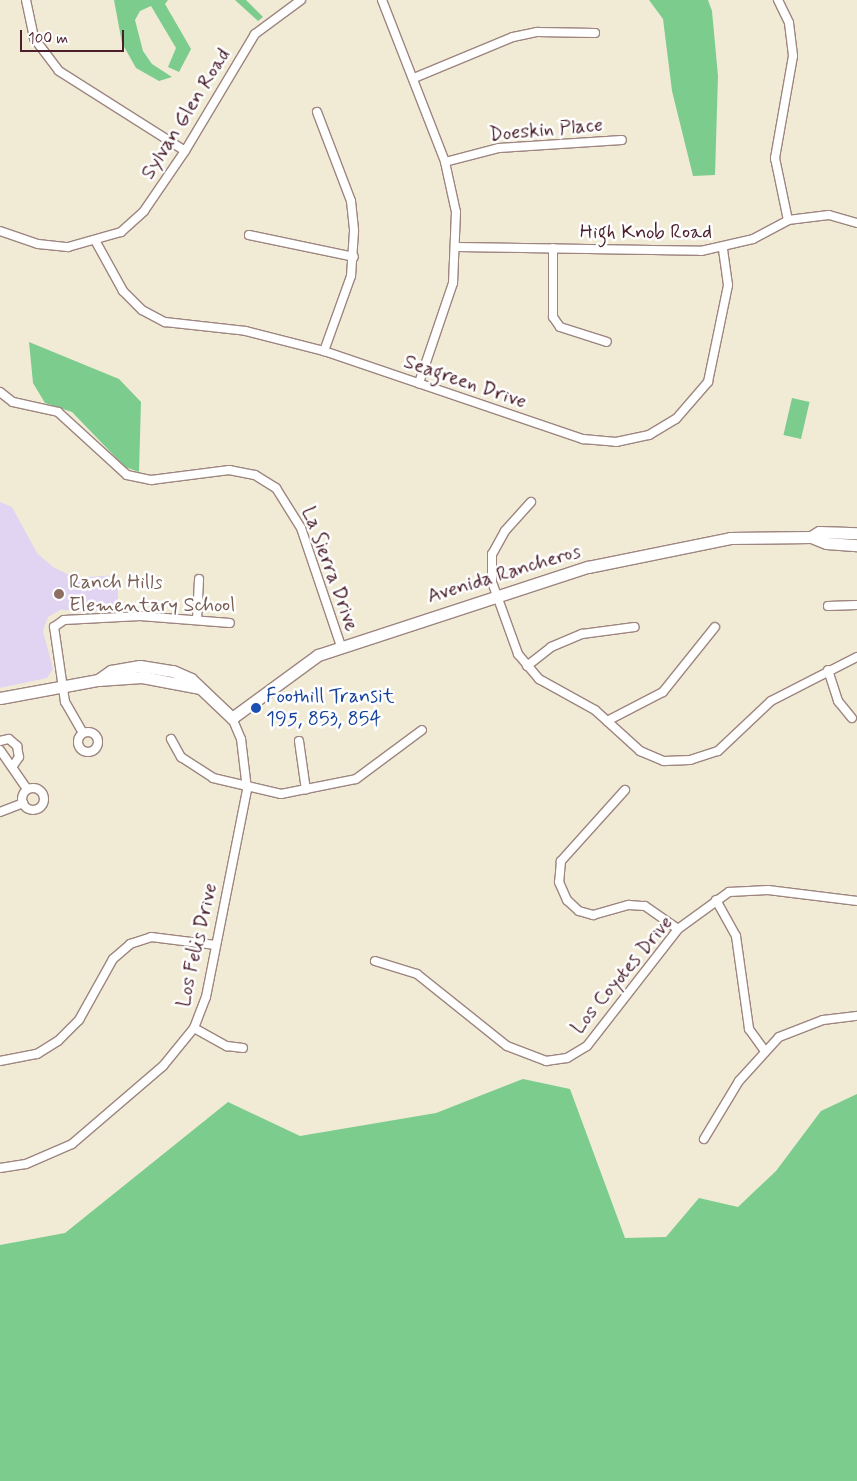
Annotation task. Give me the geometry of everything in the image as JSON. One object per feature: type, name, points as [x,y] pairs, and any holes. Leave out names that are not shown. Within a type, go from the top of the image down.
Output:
[{"type":"main road","name":"Avenida Rancheros","points":[[811,537],[819,532],[857,533]]},
{"type":"main road","name":"Avenida Rancheros","points":[[232,718],[292,671],[341,646],[497,595],[654,551],[730,538],[811,537],[826,543],[857,545]]},
{"type":"main road","points":[[0,698],[98,680],[158,677],[199,688],[232,718]]},
{"type":"street","points":[[26,0],[34,38],[59,71],[185,151]]},
{"type":"street","name":"Sylvan Glen Road","points":[[0,231],[38,244],[68,247],[96,242],[121,232],[144,211],[185,151],[255,34],[300,0]]},
{"type":"street","points":[[382,0],[414,78],[445,162],[458,247],[453,283],[419,383]]},
{"type":"street","points":[[778,0],[788,23],[793,56],[775,158],[788,220]]},
{"type":"street","points":[[414,78],[513,37],[536,32],[595,33]]},
{"type":"street","points":[[317,112],[351,201],[354,257],[324,351]]},
{"type":"street","name":"Doeskin Place","points":[[445,162],[499,148],[622,140]]},
{"type":"street","name":"High Knob Road","points":[[458,247],[723,248],[753,239],[788,220],[829,215],[857,223]]},
{"type":"street","points":[[249,235],[354,257]]},
{"type":"street","name":"Seagreen Drive","points":[[96,242],[123,291],[142,310],[166,322],[246,331],[324,351],[583,439],[616,442],[649,435],[695,402],[708,382],[728,284],[723,248]]},
{"type":"street","points":[[553,248],[552,317],[560,327],[607,342]]},
{"type":"street","name":"La Sierra Drive","points":[[0,392],[13,402],[58,412],[127,475],[151,480],[229,470],[255,474],[276,488],[301,528],[341,646]]},
{"type":"street","points":[[531,502],[505,531],[492,554],[497,595],[511,637],[527,666],[607,721],[640,751],[664,761],[690,760],[718,751],[771,701],[828,670],[857,657]]},
{"type":"street","points":[[197,619],[199,579]]},
{"type":"street","points":[[828,606],[857,605]]},
{"type":"street","points":[[83,733],[65,702],[54,627],[64,620],[83,619],[197,619],[230,623]]},
{"type":"street","points":[[607,721],[662,692],[715,626]]},
{"type":"street","points":[[527,666],[566,640],[635,627]]},
{"type":"street","points":[[828,670],[838,701],[852,718]]},
{"type":"street","name":"Los Felis Drive","points":[[0,1168],[26,1164],[72,1144],[163,1066],[194,1028],[206,997],[247,788],[241,739],[232,718]]},
{"type":"street","points":[[171,739],[192,767],[247,788],[281,794],[356,779],[422,730]]},
{"type":"street","points":[[0,741],[9,739],[17,746],[19,757],[13,766]]},
{"type":"street","points":[[299,741],[306,790]]},
{"type":"street","points":[[0,750],[13,766],[27,789],[23,803]]},
{"type":"street","points":[[23,803],[31,810],[43,804],[41,791],[27,789]]},
{"type":"street","points":[[625,790],[562,861],[559,882],[567,900],[579,911],[593,915],[629,905],[645,906],[678,929]]},
{"type":"street","points":[[0,812],[23,803]]},
{"type":"street","name":"Los Coyotes Drive","points":[[374,961],[418,974],[507,1046],[546,1061],[568,1058],[587,1046],[678,929],[716,900],[746,889],[857,900]]},
{"type":"street","points":[[716,900],[736,936],[749,1029],[764,1050]]},
{"type":"street","points":[[0,1061],[37,1054],[58,1041],[79,1020],[113,959],[130,944],[151,937],[216,945]]},
{"type":"street","points":[[704,1139],[764,1050],[798,1027],[857,1016]]},
{"type":"street","points":[[194,1028],[226,1046],[243,1048]]},
{"type":"shaded area","name":"Ranch Hills Elementary School","points":[[0,502],[12,507],[37,553],[53,567],[75,578],[118,575],[118,611],[60,610],[48,617],[43,631],[53,669],[47,678],[0,688]]},
{"type":"green space","points":[[114,0],[168,0],[165,4],[191,49],[179,72],[168,67],[176,48],[151,6],[140,11],[135,20],[143,51],[152,64],[172,77],[159,81],[136,68],[122,43]]},
{"type":"green space","points":[[235,0],[246,0],[263,17],[258,21]]},
{"type":"green space","points":[[649,0],[708,0],[712,11],[718,76],[715,175],[693,176],[672,91],[663,19]]},
{"type":"green space","points":[[29,342],[119,379],[141,402],[139,472],[125,467],[72,412],[45,403],[33,383]]},
{"type":"green space","points":[[792,398],[810,402],[801,439],[783,435]]},
{"type":"green space","points":[[523,1079],[570,1089],[625,1238],[666,1237],[699,1198],[738,1207],[776,1171],[821,1111],[857,1094],[857,1481],[0,1481],[0,1245],[65,1233],[228,1102],[300,1136],[436,1113]]},
{"type":"place","name":"Ranch Hills Elementary School","points":[[59,594]]},
{"type":"place","name":"Foothill Transit 195, 853, 854","points":[[256,708]]}]
